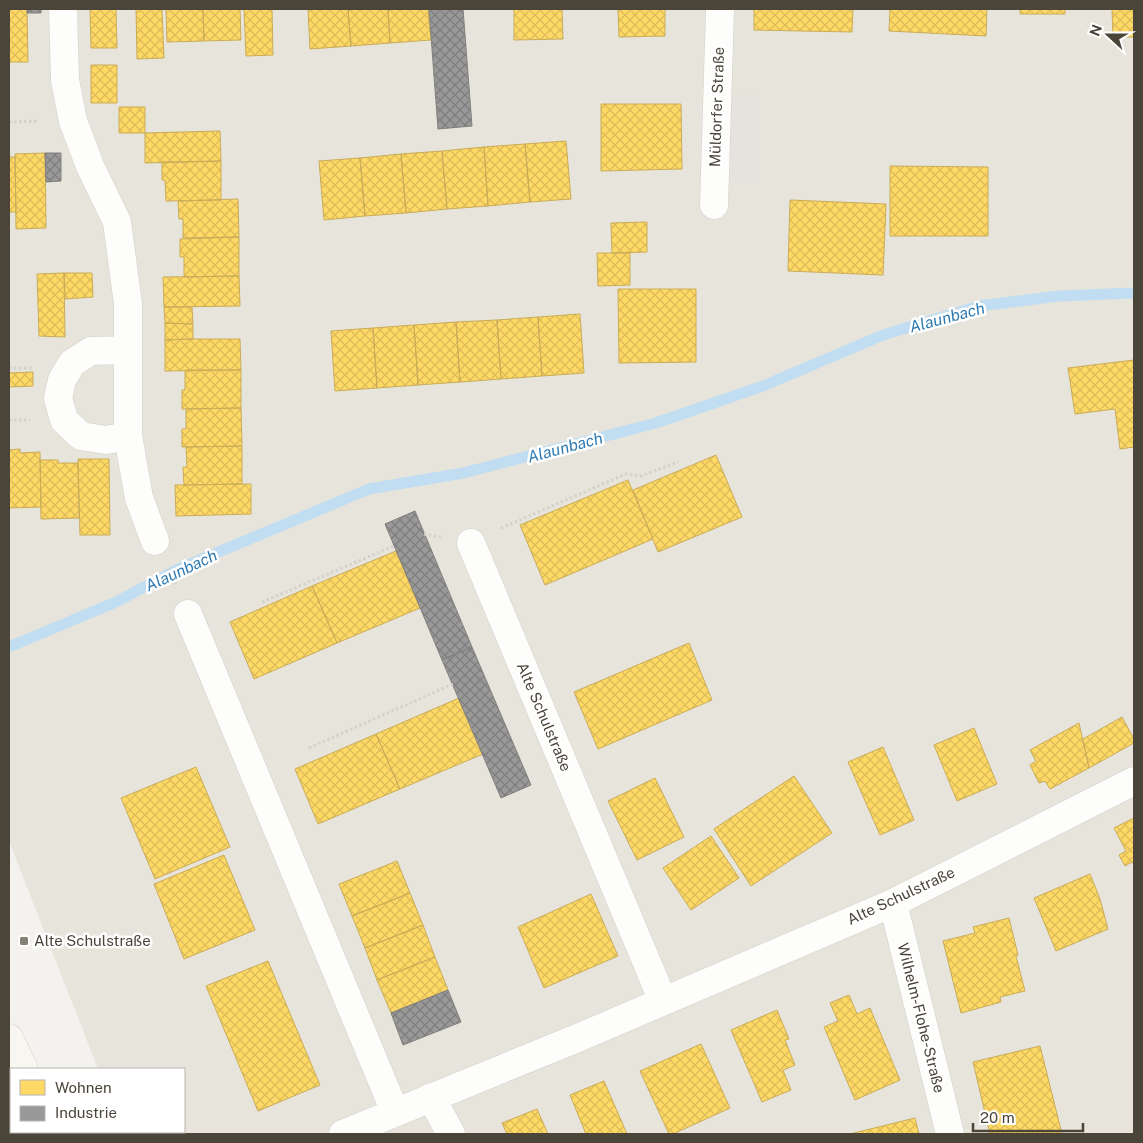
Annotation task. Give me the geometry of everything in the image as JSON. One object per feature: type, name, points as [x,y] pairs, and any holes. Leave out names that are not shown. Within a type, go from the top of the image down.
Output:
[{"type":"main road","points":[[9,1038],[24,1068]]},
{"type":"street","points":[[63,9],[65,80],[72,120],[90,166],[117,222],[128,304],[128,436],[139,498],[160,553]]},
{"type":"street","name":"Müldorfer Straße","points":[[714,205],[720,9]]},
{"type":"street","points":[[128,350],[91,351],[72,363],[62,380],[58,398],[64,420],[81,436],[106,440],[128,436]]},
{"type":"street","name":"Alte Schulstraße","points":[[471,543],[664,1001]]},
{"type":"street","points":[[188,614],[395,1112]]},
{"type":"street","name":"Alte Schulstraße","points":[[343,1134],[580,1037],[893,903],[1134,781]]},
{"type":"street","name":"Wilhelm-Flohe-Straße","points":[[893,903],[950,1134]]},
{"type":"street","points":[[431,1097],[451,1134]]},
{"type":"path","points":[[424,534],[471,543],[511,523],[626,474],[641,476],[678,462]]},
{"type":"path","points":[[262,602],[394,546]]},
{"type":"path","points":[[160,553],[177,587]]},
{"type":"path","points":[[309,748],[453,684]]},
{"type":"shaded area","points":[[9,9],[1134,9],[1134,1134],[123,1134],[185,1133],[185,1068],[98,1068],[9,841]]},
{"type":"shaded area","points":[[760,94],[760,182],[729,182],[729,95]]},
{"type":"building: Wohnen","points":[[9,9],[27,9],[28,62],[9,62]]},
{"type":"building: Wohnen","points":[[90,9],[116,9],[117,48],[91,48]]},
{"type":"building: Wohnen","points":[[136,9],[162,9],[164,58],[137,59]]},
{"type":"building: Wohnen","points":[[166,9],[203,9],[204,41],[167,42]]},
{"type":"building: Wohnen","points":[[203,9],[240,9],[241,40],[204,41]]},
{"type":"building: Wohnen","points":[[244,9],[272,9],[273,55],[246,56]]},
{"type":"building: Wohnen","points":[[308,9],[348,9],[351,46],[310,49]]},
{"type":"building: Wohnen","points":[[348,9],[388,9],[390,43],[351,46]]},
{"type":"building: Wohnen","points":[[388,9],[428,9],[431,40],[390,43]]},
{"type":"building: Wohnen","points":[[514,9],[562,9],[563,39],[514,40]]},
{"type":"building: Wohnen","points":[[618,9],[665,9],[665,36],[619,37]]},
{"type":"building: Wohnen","points":[[754,9],[853,9],[852,32],[754,30]]},
{"type":"building: Wohnen","points":[[890,9],[987,9],[986,36],[889,31]]},
{"type":"building: Wohnen","points":[[1020,9],[1065,9],[1065,14],[1020,14]]},
{"type":"building: Wohnen","points":[[1112,9],[1134,9],[1134,37],[1113,37]]},
{"type":"building: Wohnen","points":[[91,65],[117,65],[117,103],[91,103]]},
{"type":"building: Wohnen","points":[[601,104],[681,104],[682,169],[601,171]]},
{"type":"building: Wohnen","points":[[119,107],[145,107],[145,133],[119,133]]},
{"type":"building: Wohnen","points":[[220,131],[221,161],[145,163],[145,133]]},
{"type":"building: Wohnen","points":[[566,141],[571,199],[530,202],[525,144]]},
{"type":"building: Wohnen","points":[[525,144],[530,202],[488,206],[484,147]]},
{"type":"building: Wohnen","points":[[484,147],[488,206],[447,209],[442,151]]},
{"type":"building: Wohnen","points":[[442,151],[447,209],[406,213],[401,154]]},
{"type":"building: Wohnen","points":[[45,153],[46,228],[16,229],[15,154]]},
{"type":"building: Wohnen","points":[[401,154],[406,213],[365,216],[360,158]]},
{"type":"building: Wohnen","points":[[9,157],[15,157],[16,212],[9,212]]},
{"type":"building: Wohnen","points":[[360,158],[365,216],[324,220],[319,161]]},
{"type":"building: Wohnen","points":[[221,161],[221,200],[166,201],[165,180],[162,180],[162,162]]},
{"type":"building: Wohnen","points":[[890,166],[988,167],[988,236],[890,236]]},
{"type":"building: Wohnen","points":[[238,199],[239,237],[183,238],[183,219],[179,219],[178,201]]},
{"type":"building: Wohnen","points":[[790,200],[886,204],[883,275],[788,271]]},
{"type":"building: Wohnen","points":[[647,222],[647,252],[612,253],[611,223]]},
{"type":"building: Wohnen","points":[[239,237],[239,276],[184,277],[184,257],[180,257],[180,239]]},
{"type":"building: Wohnen","points":[[597,253],[630,253],[630,285],[598,286]]},
{"type":"building: Wohnen","points":[[64,273],[92,273],[93,297],[65,299]]},
{"type":"building: Wohnen","points":[[64,273],[65,337],[39,336],[37,274]]},
{"type":"building: Wohnen","points":[[239,276],[240,306],[164,307],[163,277]]},
{"type":"building: Wohnen","points":[[618,289],[696,289],[696,362],[619,363]]},
{"type":"building: Wohnen","points":[[164,307],[192,307],[193,324],[165,323]]},
{"type":"building: Wohnen","points":[[580,314],[584,373],[542,376],[538,317]]},
{"type":"building: Wohnen","points":[[538,317],[542,376],[501,379],[497,320]]},
{"type":"building: Wohnen","points":[[497,320],[501,379],[460,382],[456,322]]},
{"type":"building: Wohnen","points":[[456,322],[460,382],[418,385],[414,325]]},
{"type":"building: Wohnen","points":[[165,323],[193,324],[193,339],[165,340]]},
{"type":"building: Wohnen","points":[[414,325],[418,385],[377,388],[373,328]]},
{"type":"building: Wohnen","points":[[373,328],[377,388],[335,391],[331,331]]},
{"type":"building: Wohnen","points":[[240,339],[241,370],[165,371],[165,340]]},
{"type":"building: Wohnen","points":[[1134,360],[1134,447],[1120,449],[1115,409],[1075,414],[1068,368]]},
{"type":"building: Wohnen","points":[[185,370],[241,370],[241,408],[182,409],[182,390],[185,390]]},
{"type":"building: Wohnen","points":[[33,372],[33,386],[9,387],[9,373]]},
{"type":"building: Wohnen","points":[[241,408],[242,446],[182,447],[182,429],[186,429],[186,409]]},
{"type":"building: Wohnen","points":[[242,446],[242,484],[184,485],[183,467],[187,467],[186,447]]},
{"type":"building: Wohnen","points":[[20,449],[20,453],[40,452],[41,507],[9,508],[9,450]]},
{"type":"building: Wohnen","points":[[716,455],[742,517],[658,552],[633,490]]},
{"type":"building: Wohnen","points":[[78,459],[109,459],[110,535],[80,535]]},
{"type":"building: Wohnen","points":[[40,460],[58,460],[58,463],[78,463],[79,518],[41,519]]},
{"type":"building: Wohnen","points":[[628,480],[653,539],[545,585],[520,525]]},
{"type":"building: Wohnen","points":[[251,484],[251,514],[176,516],[175,485]]},
{"type":"building: Wohnen","points":[[396,551],[420,608],[337,643],[312,586]]},
{"type":"building: Wohnen","points":[[312,586],[337,643],[254,679],[230,622]]},
{"type":"building: Wohnen","points":[[689,643],[712,700],[598,749],[574,692]]},
{"type":"building: Wohnen","points":[[459,698],[483,754],[400,789],[376,734]]},
{"type":"building: Wohnen","points":[[1122,717],[1134,739],[1134,743],[1089,768],[1083,739]]},
{"type":"building: Wohnen","points":[[1079,723],[1089,768],[1050,789],[1045,781],[1039,783],[1030,765],[1036,761],[1030,750]]},
{"type":"building: Wohnen","points":[[974,728],[997,784],[957,801],[934,745]]},
{"type":"building: Wohnen","points":[[376,734],[400,789],[318,824],[295,769]]},
{"type":"building: Wohnen","points":[[883,747],[914,820],[880,835],[848,762]]},
{"type":"building: Wohnen","points":[[196,767],[230,847],[155,879],[121,798]]},
{"type":"building: Wohnen","points":[[794,776],[832,833],[751,886],[714,829]]},
{"type":"building: Wohnen","points":[[655,778],[684,837],[637,860],[608,801]]},
{"type":"building: Wohnen","points":[[1134,818],[1134,865],[1132,862],[1125,866],[1119,855],[1126,851],[1114,828]]},
{"type":"building: Wohnen","points":[[711,836],[739,878],[691,910],[663,868]]},
{"type":"building: Wohnen","points":[[224,855],[255,930],[184,959],[154,884]]},
{"type":"building: Wohnen","points":[[397,861],[410,893],[352,916],[339,884]]},
{"type":"building: Wohnen","points":[[1090,874],[1100,899],[1108,929],[1056,951],[1034,898]]},
{"type":"building: Wohnen","points":[[410,893],[423,925],[365,948],[352,916]]},
{"type":"building: Wohnen","points":[[591,894],[618,956],[544,988],[518,927]]},
{"type":"building: Wohnen","points":[[1009,918],[1025,991],[1000,997],[1001,1002],[961,1013],[943,941],[975,933],[973,927]]},
{"type":"building: Wohnen","points":[[423,925],[435,957],[377,980],[365,948]]},
{"type":"building: Wohnen","points":[[435,957],[448,990],[391,1013],[377,980]]},
{"type":"building: Wohnen","points":[[268,961],[320,1085],[258,1111],[206,986]]},
{"type":"building: Wohnen","points":[[849,995],[857,1014],[870,1008],[900,1080],[855,1100],[824,1027],[838,1021],[830,1003]]},
{"type":"building: Wohnen","points":[[777,1010],[789,1039],[785,1040],[795,1065],[783,1070],[791,1090],[762,1102],[731,1030]]},
{"type":"building: Wohnen","points":[[701,1044],[730,1108],[673,1134],[669,1134],[640,1071]]},
{"type":"building: Wohnen","points":[[1040,1046],[1062,1134],[990,1134],[973,1062]]},
{"type":"building: Wohnen","points":[[604,1081],[627,1134],[586,1134],[570,1095]]},
{"type":"building: Wohnen","points":[[537,1109],[548,1134],[507,1134],[502,1123]]},
{"type":"building: Wohnen","points":[[915,1118],[919,1134],[850,1134]]},
{"type":"building: Industrie","points":[[27,9],[41,9],[41,13],[27,13]]},
{"type":"building: Industrie","points":[[429,9],[463,9],[472,126],[438,129]]},
{"type":"building: Industrie","points":[[45,153],[61,153],[61,181],[46,182]]},
{"type":"building: Industrie","points":[[415,511],[472,647],[442,660],[385,524]]},
{"type":"building: Industrie","points":[[472,647],[531,785],[501,798],[442,660]]},
{"type":"building: Industrie","points":[[448,990],[461,1022],[403,1045],[391,1013]]},
{"type":"waterway","name":"Alaunbach","points":[[9,647],[116,602],[178,569],[369,489],[463,473],[656,423],[763,386],[883,335],[979,306],[1059,296],[1134,293]]},
{"type":"place","name":"Alte Schulstraße","points":[[24,941]]}]
